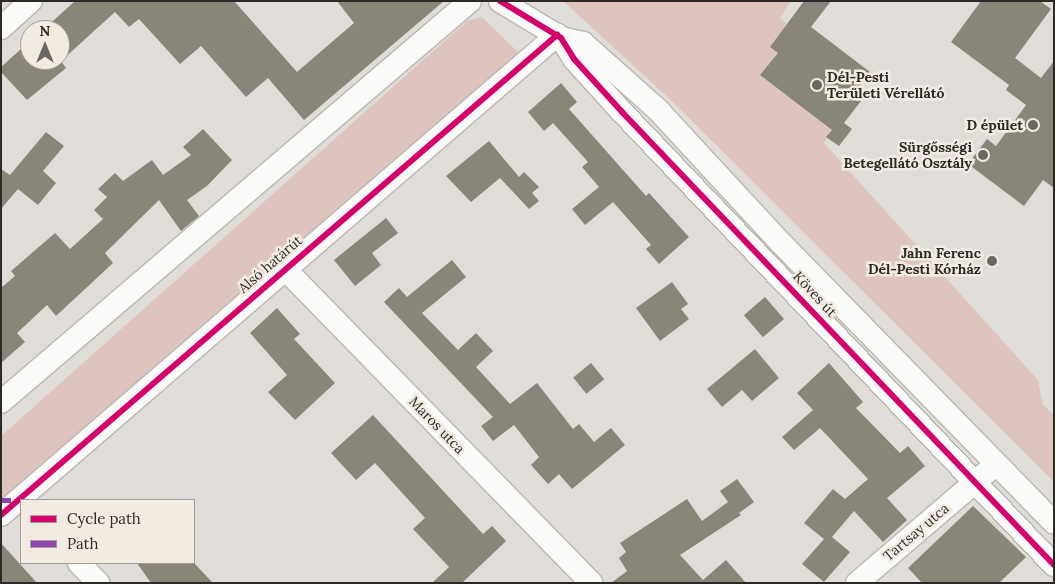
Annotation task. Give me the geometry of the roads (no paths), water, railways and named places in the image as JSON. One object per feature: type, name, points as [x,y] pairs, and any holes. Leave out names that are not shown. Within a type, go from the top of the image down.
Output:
[{"type":"street","points":[[1,28],[31,1]]},
{"type":"street","points":[[1,402],[470,1]]},
{"type":"street","points":[[500,1],[558,36]]},
{"type":"street","name":"Köves út","points":[[558,36],[583,43],[659,111],[698,154],[1054,522]]},
{"type":"street","name":"Köves út","points":[[558,36],[574,59],[1054,565]]},
{"type":"street","name":"Alsó határút","points":[[22,499],[284,268],[558,36]]},
{"type":"street","points":[[681,171],[698,154]]},
{"type":"street","name":"Maros utca","points":[[284,268],[591,583]]},
{"type":"street","name":"Tartsay utca","points":[[857,583],[997,463]]},
{"type":"street","points":[[976,482],[1021,488]]},
{"type":"street","name":"Alsó határút","points":[[1,515],[20,501]]},
{"type":"street","points":[[80,564],[98,583]]},
{"type":"place","name":"Dél-Pesti Területi Vérellátó","points":[[817,85]]},
{"type":"place","name":"D épület","points":[[1033,125]]},
{"type":"place","name":"Sürgősségi Betegellátó Osztály","points":[[983,155]]},
{"type":"place","name":"Jahn Ferenc Dél-Pesti Kórház","points":[[992,261]]}]
